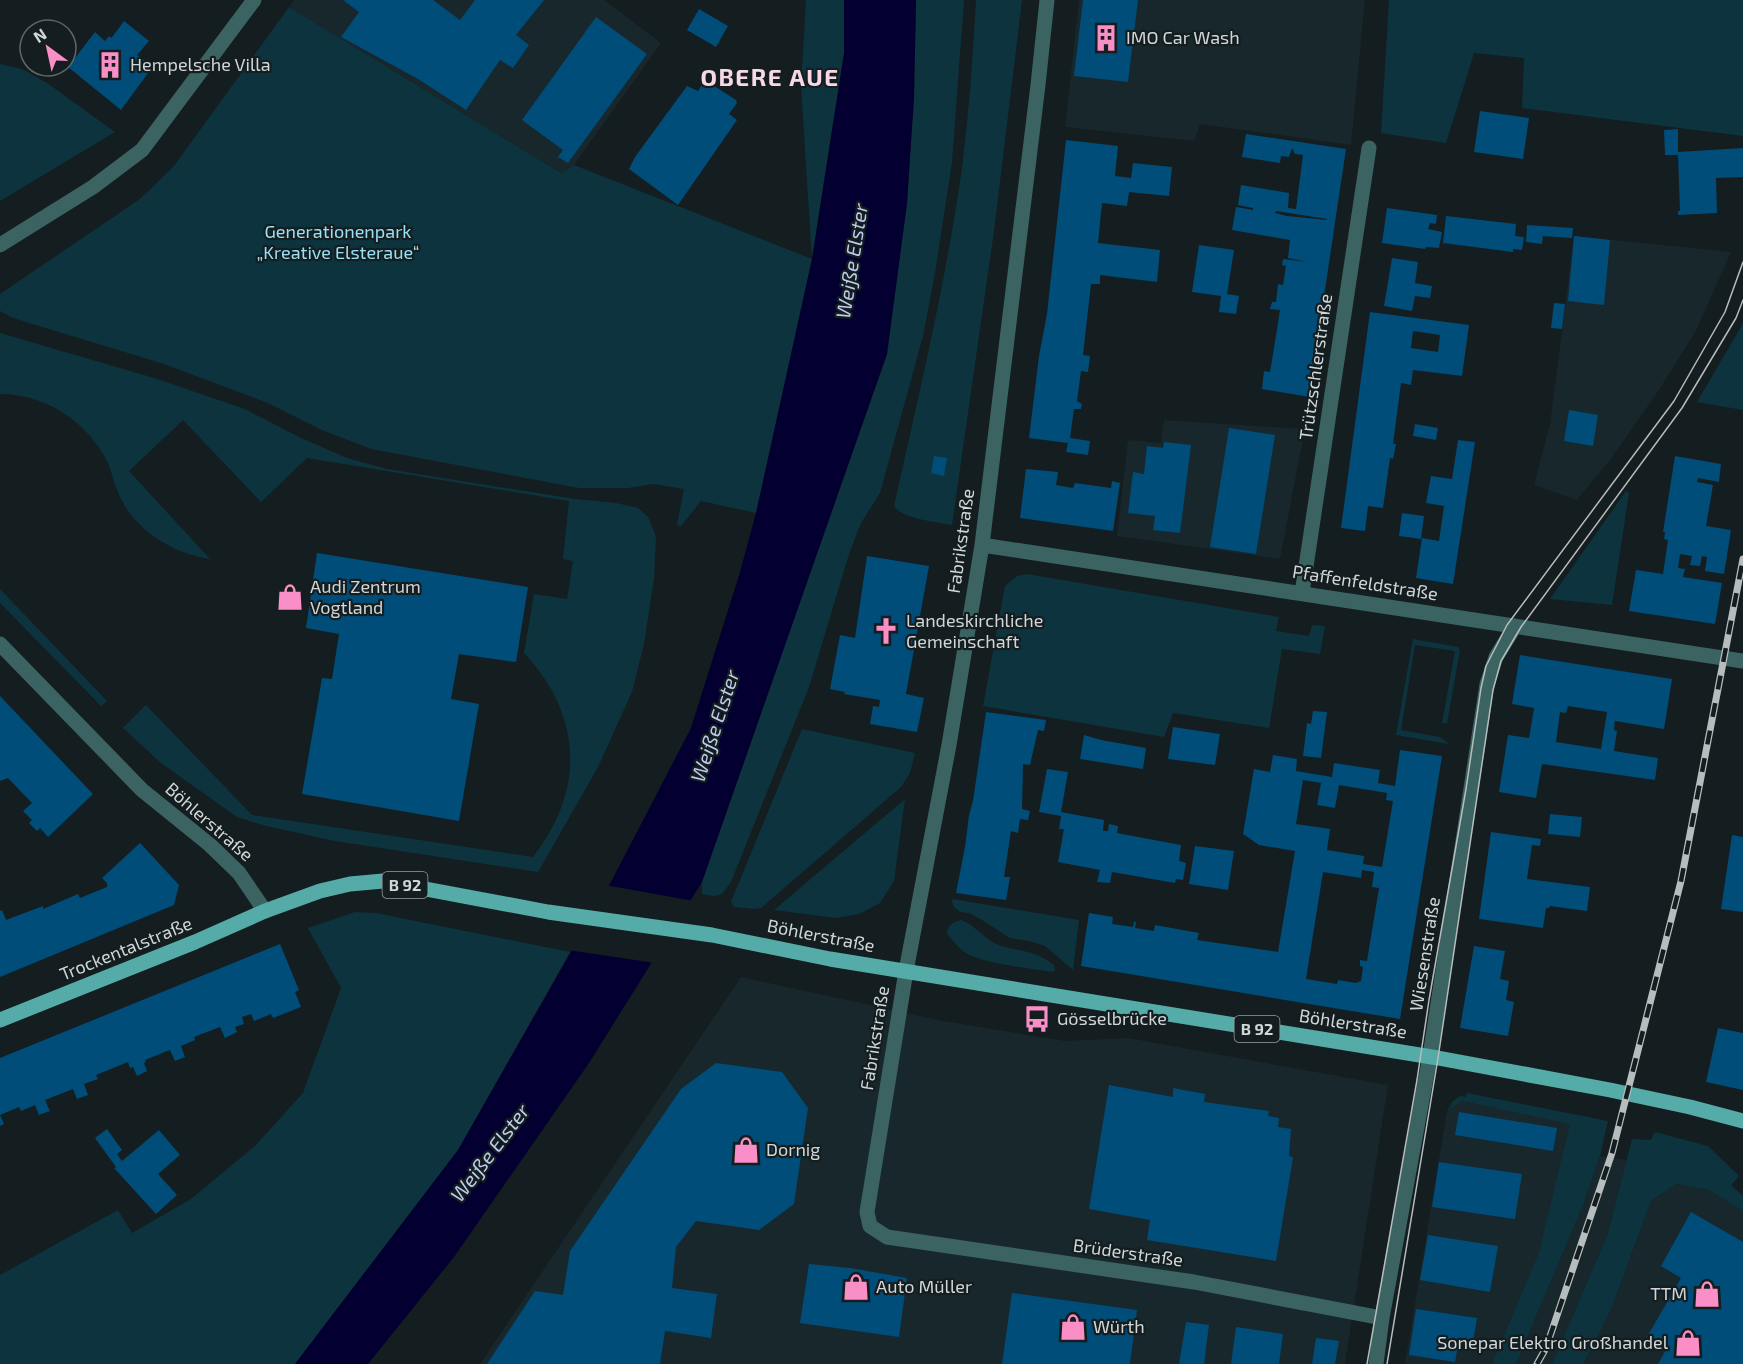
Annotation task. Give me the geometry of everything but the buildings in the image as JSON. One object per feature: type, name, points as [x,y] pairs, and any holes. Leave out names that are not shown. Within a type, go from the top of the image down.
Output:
[{"type":"main road","name":"Böhlerstraße","points":[[265,911],[320,891],[350,884],[383,881],[548,912],[712,935],[906,971],[1430,1056],[1690,1107],[1743,1121]]},
{"type":"main road","name":"Trockentalstraße","points":[[0,1020],[195,942],[265,911]]},
{"type":"street","points":[[0,245],[93,187],[142,150],[254,0]]},
{"type":"street","name":"Fabrikstraße","points":[[870,1227],[867,1212],[906,971],[949,745],[981,545],[1047,0]]},
{"type":"street","name":"Trützschlerstraße","points":[[1302,592],[1369,148]]},
{"type":"street","name":"Pfaffenfeldstraße","points":[[981,545],[1302,592],[1743,661]]},
{"type":"street","name":"Wiesenstraße","points":[[1376,1364],[1382,1318],[1430,1056],[1487,684],[1496,657],[1515,626]]},
{"type":"street","name":"Böhlerstraße","points":[[0,644],[142,790],[210,845],[239,873],[265,911]]},
{"type":"street","name":"Brüderstraße","points":[[870,1227],[887,1237],[1194,1282],[1382,1318]]},
{"type":"shaded area","points":[[294,0],[604,0],[661,43],[574,165],[561,173],[289,7]]},
{"type":"shaded area","points":[[1079,0],[1365,0],[1351,145],[1200,124],[1194,141],[1065,127]]},
{"type":"shaded area","points":[[1574,236],[1731,252],[1696,331],[1657,393],[1610,460],[1577,500],[1534,485],[1550,424]]},
{"type":"shaded area","points":[[1164,420],[1305,429],[1280,559],[1117,536],[1128,440],[1161,443]]},
{"type":"shaded area","points":[[741,977],[938,1020],[1065,1041],[1128,1038],[1388,1085],[1345,1364],[480,1364]]},
{"type":"shaded area","points":[[1461,1101],[1571,1124],[1539,1252],[1492,1364],[1405,1364],[1447,1111]]},
{"type":"shaded area","points":[[1600,1156],[1627,1160],[1608,1233],[1552,1364],[1516,1364],[1583,1205]]},
{"type":"shaded area","points":[[1676,1184],[1709,1190],[1743,1211],[1743,1364],[1583,1364],[1611,1310],[1651,1201]]},
{"type":"green space","points":[[806,0],[844,0],[844,53],[812,259],[801,86]]},
{"type":"green space","points":[[916,0],[964,0],[952,162],[923,336],[880,493],[861,523],[849,554],[809,687],[731,882],[722,894],[714,896],[702,894],[702,882],[887,354],[907,203],[914,97]]},
{"type":"green space","points":[[976,0],[1022,0],[994,231],[952,525],[912,517],[894,506],[956,211],[967,126]]},
{"type":"green space","points":[[1389,0],[1743,0],[1743,136],[1522,108],[1524,58],[1474,53],[1446,143],[1381,133]]},
{"type":"green space","name":"Generationenpark „Kreative Elsteraue“","points":[[289,7],[561,173],[574,165],[812,259],[756,513],[701,501],[681,526],[677,525],[684,489],[653,484],[628,488],[579,488],[371,449],[322,430],[268,403],[164,364],[13,318],[0,311],[0,294],[140,199],[174,166]]},
{"type":"green space","points":[[0,64],[18,68],[18,78],[38,78],[47,83],[115,132],[0,201]]},
{"type":"green space","points":[[1743,321],[1743,410],[1697,402],[1742,325]]},
{"type":"green space","points":[[0,333],[154,378],[245,409],[299,437],[347,458],[387,469],[575,499],[616,503],[638,508],[648,517],[656,536],[654,578],[644,644],[632,692],[598,767],[538,872],[335,841],[266,826],[237,817],[161,763],[123,728],[146,705],[252,815],[533,857],[550,832],[562,806],[569,780],[570,754],[566,728],[558,702],[543,677],[524,653],[534,594],[567,599],[573,561],[563,559],[569,501],[307,458],[261,502],[183,420],[129,471],[210,559],[196,556],[155,538],[133,518],[118,492],[105,457],[86,431],[74,420],[61,411],[32,398],[0,394]]},
{"type":"green space","points":[[1626,491],[1629,493],[1612,605],[1550,599]]},
{"type":"green space","points":[[1027,574],[1279,617],[1276,631],[1309,636],[1312,625],[1325,626],[1320,654],[1282,649],[1269,728],[1173,713],[1164,737],[983,706],[1005,586],[1017,576]]},
{"type":"green space","points":[[0,589],[107,701],[101,706],[0,603]]},
{"type":"green space","points":[[1413,639],[1458,647],[1460,650],[1447,723],[1442,723],[1455,651],[1415,645],[1401,730],[1440,737],[1449,744],[1396,735]]},
{"type":"green space","points":[[802,729],[915,753],[910,773],[901,787],[761,908],[734,907],[731,902]]},
{"type":"green space","points":[[905,799],[894,881],[880,903],[859,914],[836,918],[774,910]]},
{"type":"green space","points":[[952,899],[1079,920],[1073,970],[1045,946],[1010,938],[969,913],[960,912],[953,906]]},
{"type":"green space","points":[[355,912],[376,913],[570,952],[458,1150],[295,1364],[0,1364],[0,1275],[118,1210],[132,1233],[191,1199],[255,1146],[303,1093],[341,988],[308,928]]},
{"type":"green space","points":[[961,920],[996,944],[1040,956],[1054,965],[1055,971],[995,963],[966,953],[947,933],[951,924]]},
{"type":"green space","points":[[1467,1093],[1608,1121],[1600,1156],[1583,1205],[1516,1364],[1492,1364],[1539,1252],[1570,1124],[1462,1101],[1447,1111],[1453,1101],[1460,1096],[1466,1097]]},
{"type":"green space","points":[[1655,1132],[1708,1146],[1739,1176],[1731,1185],[1743,1196],[1743,1211],[1709,1190],[1676,1184],[1651,1201],[1611,1310],[1583,1364],[1552,1364],[1608,1233],[1632,1139],[1651,1140]]},
{"type":"water","name":"Weiße Elster","points":[[844,0],[916,0],[914,97],[907,203],[887,354],[702,882],[589,1063],[454,1257],[368,1364],[295,1364],[458,1150],[612,880],[691,728],[756,513],[812,259],[844,53]]},
{"type":"pier","points":[[605,885],[694,901],[655,963],[568,950]]},
{"type":"tram line","points":[[1367,1364],[1486,666],[1507,625],[1674,401],[1725,312],[1743,262]]},
{"type":"tram line","points":[[1387,1364],[1438,1058],[1493,690],[1501,661],[1521,627],[1682,408],[1736,318],[1743,300]]},
{"type":"railway","points":[[1537,1364],[1546,1348],[1612,1153],[1681,881],[1743,559]]},
{"type":"place","name":"IMO Car Wash","points":[[1106,38]]},
{"type":"place","name":"Hempelsche Villa","points":[[110,65]]},
{"type":"place","name":"Audi Zentrum Vogtland","points":[[290,597]]},
{"type":"place","name":"Landeskirchliche Gemeinschaft","points":[[886,631]]},
{"type":"place","name":"Gösselbrücke","points":[[1037,1019]]},
{"type":"place","name":"Dornig","points":[[746,1150]]},
{"type":"place","name":"Auto Müller","points":[[856,1287]]},
{"type":"place","name":"TTM","points":[[1707,1294]]},
{"type":"place","name":"Würth","points":[[1073,1327]]},
{"type":"place","name":"Sonepar Elektro Großhandel","points":[[1688,1343]]},
{"type":"district","name":"OBERE AUE","points":[[770,78]]}]
